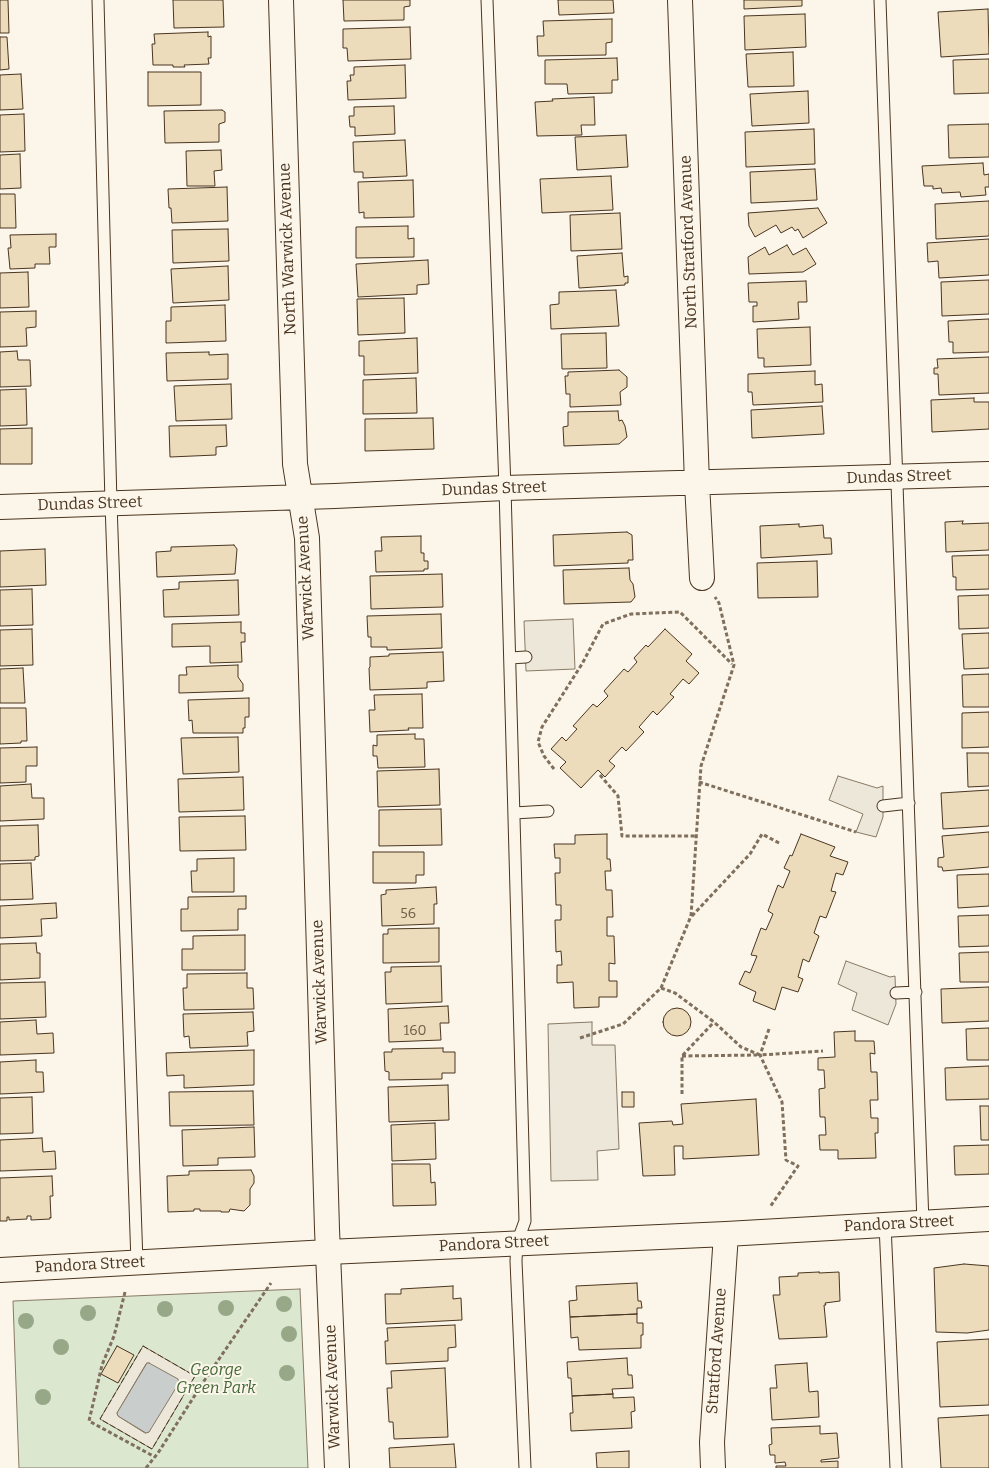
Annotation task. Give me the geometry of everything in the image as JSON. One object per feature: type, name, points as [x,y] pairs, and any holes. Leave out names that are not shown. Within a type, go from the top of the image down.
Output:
[{"type":"street","name":"North Warwick Avenue","points":[[281,0],[295,464],[300,497]]},
{"type":"street","name":"North Stratford Avenue","points":[[680,0],[697,483]]},
{"type":"street","name":"Dundas Street","points":[[0,507],[505,488],[989,474]]},
{"type":"street","points":[[697,483],[702,578]]},
{"type":"street","name":"Warwick Avenue","points":[[300,497],[307,538],[328,1252],[337,1468]]},
{"type":"street","name":"Pandora Street","points":[[0,1270],[989,1219]]},
{"type":"street","name":"Stratford Avenue","points":[[713,1468],[712,1442],[726,1234]]},
{"type":"lane","points":[[98,0],[111,503],[137,1263]]},
{"type":"lane","points":[[487,0],[505,488],[526,1221],[517,1243],[516,1261],[525,1468]]},
{"type":"lane","points":[[880,0],[923,1223]]},
{"type":"lane","points":[[510,658],[526,657]]},
{"type":"lane","points":[[883,806],[909,804]]},
{"type":"lane","points":[[514,813],[548,811]]},
{"type":"lane","points":[[896,993],[916,992]]},
{"type":"lane","points":[[885,1225],[896,1468]]},
{"type":"path","points":[[580,1038],[623,1024],[661,988],[691,916],[701,766],[734,665],[719,603],[702,578]]},
{"type":"path","points":[[554,769],[544,756],[538,742],[542,727],[582,664],[603,624],[631,614],[680,612],[734,665]]},
{"type":"path","points":[[600,775],[618,796],[622,836],[696,836]]},
{"type":"path","points":[[699,782],[856,832]]},
{"type":"path","points":[[691,916],[750,854],[762,834],[782,844]]},
{"type":"path","points":[[661,988],[674,994],[714,1022],[741,1047],[760,1055],[782,1102],[786,1160],[798,1166],[768,1209]]},
{"type":"path","points":[[682,1094],[682,1056],[714,1022]]},
{"type":"path","points":[[760,1055],[769,1029]]},
{"type":"path","points":[[682,1056],[823,1052]]},
{"type":"path","points":[[146,1468],[270,1283]]},
{"type":"path","points":[[124,1292],[114,1336],[102,1365],[89,1421],[155,1457]]},
{"type":"green space","name":"George Green Park","points":[[300,1289],[308,1468],[19,1468],[13,1301]]},
{"type":"shaded area","points":[[573,619],[575,669],[526,671],[524,621]]},
{"type":"shaded area","points":[[838,776],[877,788],[883,786],[883,817],[876,837],[856,832],[863,814],[829,800]]},
{"type":"shaded area","points":[[846,961],[890,977],[895,976],[896,1004],[888,1025],[852,1010],[857,993],[838,984]]},
{"type":"shaded area","points":[[592,1022],[592,1045],[615,1045],[619,1149],[597,1151],[598,1180],[551,1181],[548,1024]]},
{"type":"shaded area","points":[[143,1346],[195,1376],[152,1449],[100,1419]],"holes":[[[149,1363],[149,1432],[145,1433],[118,1416],[117,1413],[146,1364]]]},
{"type":"shaded area","points":[[147,1363],[178,1379],[179,1383],[149,1432],[146,1433],[118,1416],[117,1413]]},
{"type":"building","points":[[0,0],[8,0],[9,33],[0,33]]},
{"type":"building","points":[[173,0],[223,0],[224,27],[174,28]]},
{"type":"building","points":[[343,0],[410,0],[410,6],[404,7],[404,20],[344,21]]},
{"type":"building","points":[[558,0],[613,0],[614,13],[559,15]]},
{"type":"building","points":[[744,0],[802,0],[802,6],[744,9]]},
{"type":"building","points":[[988,9],[989,54],[941,57],[938,12]]},
{"type":"building","points":[[805,14],[806,47],[745,50],[744,16]]},
{"type":"building","points":[[612,19],[612,42],[606,43],[606,55],[538,56],[537,36],[544,36],[543,21]]},
{"type":"building","points":[[410,27],[411,59],[348,61],[347,48],[343,48],[343,29]]},
{"type":"building","points":[[208,32],[208,37],[211,36],[211,58],[208,58],[209,64],[184,65],[185,67],[153,65],[152,44],[155,44],[154,34]]},
{"type":"building","points":[[0,37],[7,37],[9,69],[0,70]]},
{"type":"building","points":[[793,52],[794,86],[748,87],[746,54]]},
{"type":"building","points":[[617,58],[618,80],[612,80],[612,93],[568,94],[567,84],[545,84],[545,60]]},
{"type":"building","points":[[989,59],[989,93],[954,94],[953,60]]},
{"type":"building","points":[[405,65],[406,98],[348,100],[347,81],[351,81],[350,75],[354,75],[354,67]]},
{"type":"building","points":[[148,72],[201,72],[201,105],[148,106]]},
{"type":"building","points":[[21,74],[23,109],[0,110],[0,75]]},
{"type":"building","points":[[808,91],[809,123],[752,126],[750,94]]},
{"type":"building","points":[[594,97],[595,125],[581,125],[582,135],[537,136],[535,102],[553,101],[552,99]]},
{"type":"building","points":[[394,106],[395,134],[355,136],[355,127],[350,127],[349,116],[354,116],[354,107]]},
{"type":"building","points":[[222,110],[225,112],[225,122],[219,124],[219,142],[165,143],[164,111]]},
{"type":"building","points":[[24,114],[25,151],[0,152],[0,115]]},
{"type":"building","points":[[989,124],[989,157],[949,158],[948,125]]},
{"type":"building","points":[[814,129],[815,164],[746,167],[745,132]]},
{"type":"building","points":[[626,135],[628,167],[577,170],[575,137]]},
{"type":"building","points":[[405,140],[407,176],[363,178],[363,172],[354,172],[353,142]]},
{"type":"building","points":[[221,150],[222,170],[214,171],[215,186],[187,186],[186,151]]},
{"type":"building","points":[[20,154],[21,188],[0,189],[0,155]]},
{"type":"building","points":[[983,163],[984,175],[989,174],[989,187],[985,187],[986,195],[961,197],[960,192],[942,193],[941,188],[933,189],[933,186],[924,186],[922,166]]},
{"type":"building","points":[[815,169],[817,200],[751,203],[750,172]]},
{"type":"building","points":[[611,176],[613,210],[542,213],[540,179]]},
{"type":"building","points":[[413,180],[414,217],[364,218],[364,212],[359,213],[358,182]]},
{"type":"building","points":[[227,187],[228,221],[172,223],[168,189]]},
{"type":"building","points":[[0,194],[15,194],[16,228],[0,228]]},
{"type":"building","points":[[989,201],[989,236],[936,239],[935,204]]},
{"type":"building","points":[[818,208],[827,223],[803,238],[798,229],[795,231],[792,227],[781,233],[776,225],[755,237],[749,226],[748,213]]},
{"type":"building","points":[[620,213],[622,249],[571,251],[570,215]]},
{"type":"building","points":[[408,226],[408,239],[414,238],[414,257],[356,258],[356,227]]},
{"type":"building","points":[[228,229],[229,261],[173,263],[172,230]]},
{"type":"building","points":[[56,234],[56,247],[49,247],[50,264],[35,264],[35,268],[10,269],[8,248],[11,248],[10,235]]},
{"type":"building","points":[[989,239],[989,275],[939,278],[938,261],[928,262],[927,243]]},
{"type":"building","points":[[787,245],[793,255],[806,248],[816,264],[803,272],[749,274],[748,257],[765,247],[769,255]]},
{"type":"building","points":[[622,253],[624,277],[628,276],[628,283],[625,283],[625,285],[579,288],[577,256]]},
{"type":"building","points":[[428,260],[429,284],[417,285],[417,294],[358,297],[356,264]]},
{"type":"building","points":[[228,266],[229,300],[173,303],[171,269]]},
{"type":"building","points":[[28,272],[29,307],[0,308],[0,273]]},
{"type":"building","points":[[989,280],[989,314],[942,316],[941,282]]},
{"type":"building","points":[[806,281],[807,302],[798,302],[799,319],[753,322],[753,306],[757,306],[757,302],[749,302],[748,283]]},
{"type":"building","points":[[616,290],[619,326],[551,329],[550,305],[559,304],[559,292]]},
{"type":"building","points":[[404,298],[405,333],[358,335],[357,299]]},
{"type":"building","points":[[225,305],[226,341],[166,343],[166,321],[171,321],[171,307]]},
{"type":"building","points":[[36,311],[36,327],[26,328],[27,346],[0,347],[0,312]]},
{"type":"building","points":[[989,319],[989,352],[953,353],[953,342],[949,342],[948,321]]},
{"type":"building","points":[[810,327],[811,365],[764,367],[764,358],[758,358],[757,329]]},
{"type":"building","points":[[606,333],[607,368],[562,369],[561,334]]},
{"type":"building","points":[[417,338],[418,373],[364,375],[364,356],[359,356],[359,341]]},
{"type":"building","points":[[17,351],[18,360],[30,360],[31,386],[0,387],[0,352]]},
{"type":"building","points":[[209,352],[209,355],[228,354],[228,379],[167,381],[166,353]]},
{"type":"building","points":[[989,357],[989,393],[939,395],[938,374],[934,374],[934,368],[938,368],[937,359]]},
{"type":"building","points":[[619,370],[627,377],[627,387],[620,392],[621,405],[570,407],[570,394],[566,394],[565,376],[568,376],[568,372]]},
{"type":"building","points":[[815,371],[815,385],[822,384],[823,402],[753,405],[752,392],[748,392],[748,374]]},
{"type":"building","points":[[416,378],[417,413],[363,414],[363,380]]},
{"type":"building","points":[[231,384],[232,419],[176,421],[174,386]]},
{"type":"building","points":[[26,389],[27,425],[0,426],[0,390]]},
{"type":"building","points":[[974,398],[974,402],[989,402],[989,429],[932,432],[931,400]]},
{"type":"building","points":[[822,406],[824,434],[752,438],[751,410]]},
{"type":"building","points":[[618,411],[619,421],[622,420],[625,426],[627,437],[619,444],[564,446],[563,427],[568,426],[568,412]]},
{"type":"building","points":[[433,418],[434,449],[365,451],[365,419]]},
{"type":"building","points":[[226,425],[227,446],[216,447],[216,455],[170,457],[169,426]]},
{"type":"building","points":[[32,428],[32,464],[0,464],[0,429]]},
{"type":"building","points":[[963,521],[962,524],[989,523],[989,550],[946,552],[945,522]]},
{"type":"building","points":[[799,524],[799,527],[823,525],[824,538],[831,538],[832,554],[761,558],[760,526]]},
{"type":"building","points":[[627,532],[632,535],[633,560],[628,560],[628,563],[554,566],[553,535]]},
{"type":"building","points":[[421,536],[421,553],[424,553],[424,561],[428,561],[428,569],[424,569],[424,571],[376,572],[375,551],[382,551],[381,537]]},
{"type":"building","points":[[234,545],[237,549],[235,574],[157,577],[156,552],[171,551],[171,547]]},
{"type":"building","points":[[45,549],[46,585],[0,587],[0,551]]},
{"type":"building","points":[[989,555],[989,589],[956,590],[956,577],[953,577],[952,556]]},
{"type":"building","points":[[817,561],[818,597],[758,598],[757,563]]},
{"type":"building","points":[[629,568],[635,597],[631,602],[564,604],[563,570]]},
{"type":"building","points":[[442,574],[443,607],[371,609],[370,576]]},
{"type":"building","points":[[238,580],[239,615],[164,617],[163,590],[179,589],[179,582]]},
{"type":"building","points":[[32,589],[33,625],[0,626],[0,590]]},
{"type":"building","points":[[989,595],[989,628],[959,629],[958,596]]},
{"type":"building","points":[[441,614],[442,648],[387,650],[387,647],[371,647],[371,637],[368,637],[367,616]]},
{"type":"building","points":[[241,622],[241,633],[245,633],[245,642],[241,642],[242,662],[210,663],[210,646],[172,647],[172,624]]},
{"type":"building","points":[[32,629],[33,665],[0,666],[0,630]]},
{"type":"building","points":[[665,629],[692,654],[686,661],[699,673],[689,684],[683,679],[670,694],[674,697],[657,715],[653,711],[639,727],[644,732],[626,751],[622,747],[609,761],[615,766],[605,777],[598,770],[581,788],[560,768],[566,762],[551,749],[562,737],[566,741],[577,729],[573,726],[593,704],[597,707],[608,696],[604,691],[624,669],[628,672],[637,662],[634,658],[646,645],[648,647]]},
{"type":"building","points":[[989,633],[989,668],[964,669],[962,634]]},
{"type":"building","points":[[443,652],[444,681],[427,682],[427,688],[370,690],[370,657],[389,656],[389,654]]},
{"type":"building","points":[[238,665],[238,677],[243,684],[243,691],[179,693],[179,675],[187,675],[186,667]]},
{"type":"building","points":[[23,668],[25,703],[0,703],[0,669]]},
{"type":"building","points":[[989,674],[989,707],[963,707],[962,675]]},
{"type":"building","points":[[422,694],[423,728],[370,732],[369,710],[375,710],[374,695]]},
{"type":"building","points":[[249,698],[249,717],[245,717],[243,733],[193,733],[192,720],[189,721],[188,700]]},
{"type":"building","points":[[0,708],[26,708],[27,741],[0,744]]},
{"type":"building","points":[[989,712],[989,747],[962,748],[962,713]]},
{"type":"building","points":[[415,734],[415,739],[424,739],[425,767],[378,768],[377,756],[373,756],[373,745],[377,746],[377,735]]},
{"type":"building","points":[[238,737],[239,772],[183,774],[181,738]]},
{"type":"building","points":[[37,747],[37,766],[26,766],[26,782],[0,783],[0,748]]},
{"type":"building","points":[[967,753],[989,753],[989,786],[968,787]]},
{"type":"building","points":[[439,769],[440,805],[378,807],[377,771]]},
{"type":"building","points":[[243,777],[244,810],[179,812],[178,779]]},
{"type":"building","points":[[31,784],[32,798],[44,798],[44,819],[0,821],[0,786]]},
{"type":"building","points":[[989,790],[989,826],[943,829],[941,793]]},
{"type":"building","points":[[441,809],[442,845],[379,846],[379,810]]},
{"type":"building","points":[[245,816],[246,850],[180,851],[179,817]]},
{"type":"building","points":[[38,825],[39,856],[35,857],[35,860],[0,861],[0,826]]},
{"type":"building","points":[[989,832],[989,867],[943,871],[942,867],[938,867],[938,858],[944,857],[942,836]]},
{"type":"building","points":[[607,834],[607,859],[610,859],[611,871],[605,871],[606,890],[612,890],[613,917],[607,917],[607,936],[614,936],[615,964],[609,963],[609,981],[617,981],[617,997],[599,997],[599,1007],[574,1008],[573,982],[557,983],[557,965],[562,965],[561,951],[556,952],[555,920],[561,920],[561,905],[556,905],[555,873],[560,873],[560,858],[555,858],[554,844],[575,844],[575,835]]},
{"type":"building","points":[[801,834],[835,847],[830,856],[848,862],[843,875],[836,873],[831,891],[836,892],[826,918],[820,916],[814,933],[819,936],[809,962],[803,959],[798,977],[803,979],[798,992],[782,987],[775,1010],[753,1001],[756,992],[739,984],[745,971],[750,973],[757,956],[751,955],[761,928],[766,930],[773,914],[768,911],[778,885],[783,888],[790,871],[784,868],[790,855],[792,856]]},
{"type":"building","points":[[373,852],[424,852],[424,875],[416,875],[416,883],[373,883]]},
{"type":"building","points":[[234,858],[234,892],[192,892],[191,871],[197,871],[197,859]]},
{"type":"building","points":[[31,863],[33,899],[0,900],[0,864]]},
{"type":"building","points":[[989,874],[989,906],[958,908],[957,875]]},
{"type":"building","points":[[436,887],[437,904],[434,904],[434,924],[382,926],[381,895],[386,894],[386,890]]},
{"type":"building","points":[[246,896],[246,909],[238,909],[238,930],[181,931],[181,909],[188,909],[188,897]]},
{"type":"building","points":[[56,903],[57,918],[41,919],[42,936],[0,938],[0,906]]},
{"type":"building","points":[[989,915],[989,946],[959,947],[958,916]]},
{"type":"building","points":[[439,928],[439,962],[383,963],[383,934],[388,934],[388,929]]},
{"type":"building","points":[[245,935],[245,970],[182,970],[182,949],[193,949],[193,936]]},
{"type":"building","points":[[36,943],[37,953],[40,953],[40,978],[0,980],[0,944]]},
{"type":"building","points":[[989,952],[989,982],[960,982],[959,953]]},
{"type":"building","points":[[441,966],[442,1002],[386,1004],[385,972],[391,972],[391,967]]},
{"type":"building","points":[[247,973],[247,988],[253,988],[254,1009],[184,1010],[183,988],[187,988],[187,974]]},
{"type":"building","points":[[45,982],[46,1017],[0,1019],[0,983]]},
{"type":"building","points":[[989,987],[989,1021],[942,1023],[941,989]]},
{"type":"building","points":[[448,1006],[449,1023],[440,1023],[441,1040],[389,1042],[388,1009]]},
{"type":"building","points":[[677,1008],[687,1012],[691,1022],[687,1032],[677,1036],[667,1032],[663,1022],[667,1012]]},
{"type":"building","points":[[253,1012],[254,1031],[247,1032],[248,1046],[190,1048],[189,1036],[184,1037],[183,1014]]},
{"type":"building","points":[[36,1020],[37,1034],[53,1033],[54,1053],[0,1055],[0,1022]]},
{"type":"building","points":[[989,1028],[989,1060],[967,1060],[966,1029]]},
{"type":"building","points":[[855,1031],[855,1041],[874,1041],[875,1054],[870,1053],[871,1072],[877,1072],[878,1100],[870,1100],[871,1118],[878,1118],[878,1133],[875,1133],[876,1158],[838,1159],[838,1150],[820,1150],[819,1135],[826,1135],[825,1117],[820,1117],[819,1089],[825,1088],[824,1070],[818,1070],[818,1058],[835,1057],[834,1032]]},
{"type":"building","points":[[443,1048],[443,1052],[455,1052],[455,1073],[442,1073],[442,1079],[389,1080],[389,1072],[385,1071],[384,1052],[392,1052],[392,1049]]},
{"type":"building","points":[[254,1050],[254,1085],[184,1088],[184,1075],[167,1076],[166,1053]]},
{"type":"building","points":[[36,1060],[36,1072],[43,1072],[44,1092],[0,1094],[0,1062]]},
{"type":"building","points":[[989,1066],[989,1099],[946,1100],[945,1068]]},
{"type":"building","points":[[448,1085],[449,1120],[389,1122],[388,1087]]},
{"type":"building","points":[[253,1091],[254,1125],[170,1126],[169,1092]]},
{"type":"building","points":[[622,1092],[634,1092],[634,1107],[622,1107]]},
{"type":"building","points":[[32,1097],[33,1133],[0,1134],[0,1098]]},
{"type":"building","points":[[756,1099],[759,1155],[683,1159],[683,1146],[674,1146],[675,1175],[643,1176],[639,1123],[672,1121],[673,1125],[683,1124],[681,1104]]},
{"type":"building","points":[[980,1106],[989,1106],[989,1140],[981,1140]]},
{"type":"building","points":[[435,1123],[436,1159],[392,1161],[391,1125]]},
{"type":"building","points":[[254,1127],[255,1157],[218,1158],[218,1165],[183,1166],[182,1130]]},
{"type":"building","points":[[42,1138],[43,1152],[55,1151],[56,1169],[0,1171],[0,1140]]},
{"type":"building","points":[[989,1145],[989,1174],[955,1175],[954,1146]]},
{"type":"building","points":[[392,1164],[430,1164],[431,1183],[435,1182],[436,1205],[393,1206]]},
{"type":"building","points":[[251,1170],[254,1176],[254,1183],[250,1189],[250,1205],[244,1211],[230,1209],[229,1212],[221,1212],[194,1209],[194,1211],[168,1212],[167,1176],[189,1175],[189,1171]]},
{"type":"building","points":[[52,1176],[53,1196],[50,1196],[50,1219],[31,1220],[31,1216],[27,1216],[27,1219],[9,1220],[9,1217],[7,1217],[7,1221],[0,1221],[0,1178]]},
{"type":"building","points":[[964,1264],[989,1266],[989,1330],[967,1333],[936,1332],[934,1268]]},
{"type":"building","points":[[839,1272],[840,1301],[825,1303],[826,1305],[824,1305],[827,1337],[779,1339],[773,1295],[780,1295],[779,1277],[798,1276],[798,1273]]},
{"type":"building","points":[[637,1283],[638,1301],[641,1301],[642,1308],[637,1308],[637,1314],[570,1317],[569,1301],[577,1300],[576,1286]]},
{"type":"building","points":[[453,1286],[453,1299],[461,1298],[462,1320],[386,1324],[385,1294],[401,1294],[401,1289]]},
{"type":"building","points":[[637,1314],[637,1323],[643,1323],[641,1348],[579,1350],[578,1337],[571,1338],[570,1317]]},
{"type":"building","points":[[455,1325],[456,1347],[448,1348],[448,1361],[386,1364],[385,1341],[388,1341],[387,1328]]},
{"type":"building","points":[[989,1339],[989,1405],[940,1407],[937,1342]]},
{"type":"building","points":[[117,1346],[134,1355],[118,1383],[101,1374]]},
{"type":"building","points":[[627,1358],[628,1375],[632,1375],[633,1388],[612,1389],[613,1394],[572,1396],[571,1378],[568,1378],[567,1362]]},
{"type":"building","points":[[807,1363],[809,1392],[818,1391],[819,1417],[772,1420],[770,1388],[777,1388],[775,1365]]},
{"type":"building","points":[[445,1368],[448,1437],[394,1439],[393,1422],[389,1422],[387,1388],[392,1388],[391,1371]]},
{"type":"building","points":[[613,1394],[613,1398],[634,1397],[635,1411],[631,1412],[632,1428],[571,1431],[570,1413],[573,1413],[572,1396]]},
{"type":"building","points":[[989,1415],[989,1468],[941,1468],[938,1418]]},
{"type":"building","points":[[820,1426],[820,1434],[837,1433],[839,1458],[821,1460],[821,1462],[838,1461],[838,1468],[776,1468],[776,1466],[786,1466],[785,1462],[775,1463],[775,1455],[770,1455],[769,1445],[772,1444],[771,1428]]},
{"type":"building","points":[[454,1444],[456,1468],[390,1468],[389,1448]]},
{"type":"building","points":[[629,1451],[629,1468],[597,1468],[596,1453]]},
{"type":"fence","points":[[143,1346],[195,1376],[152,1449],[100,1419],[143,1346]]}]
